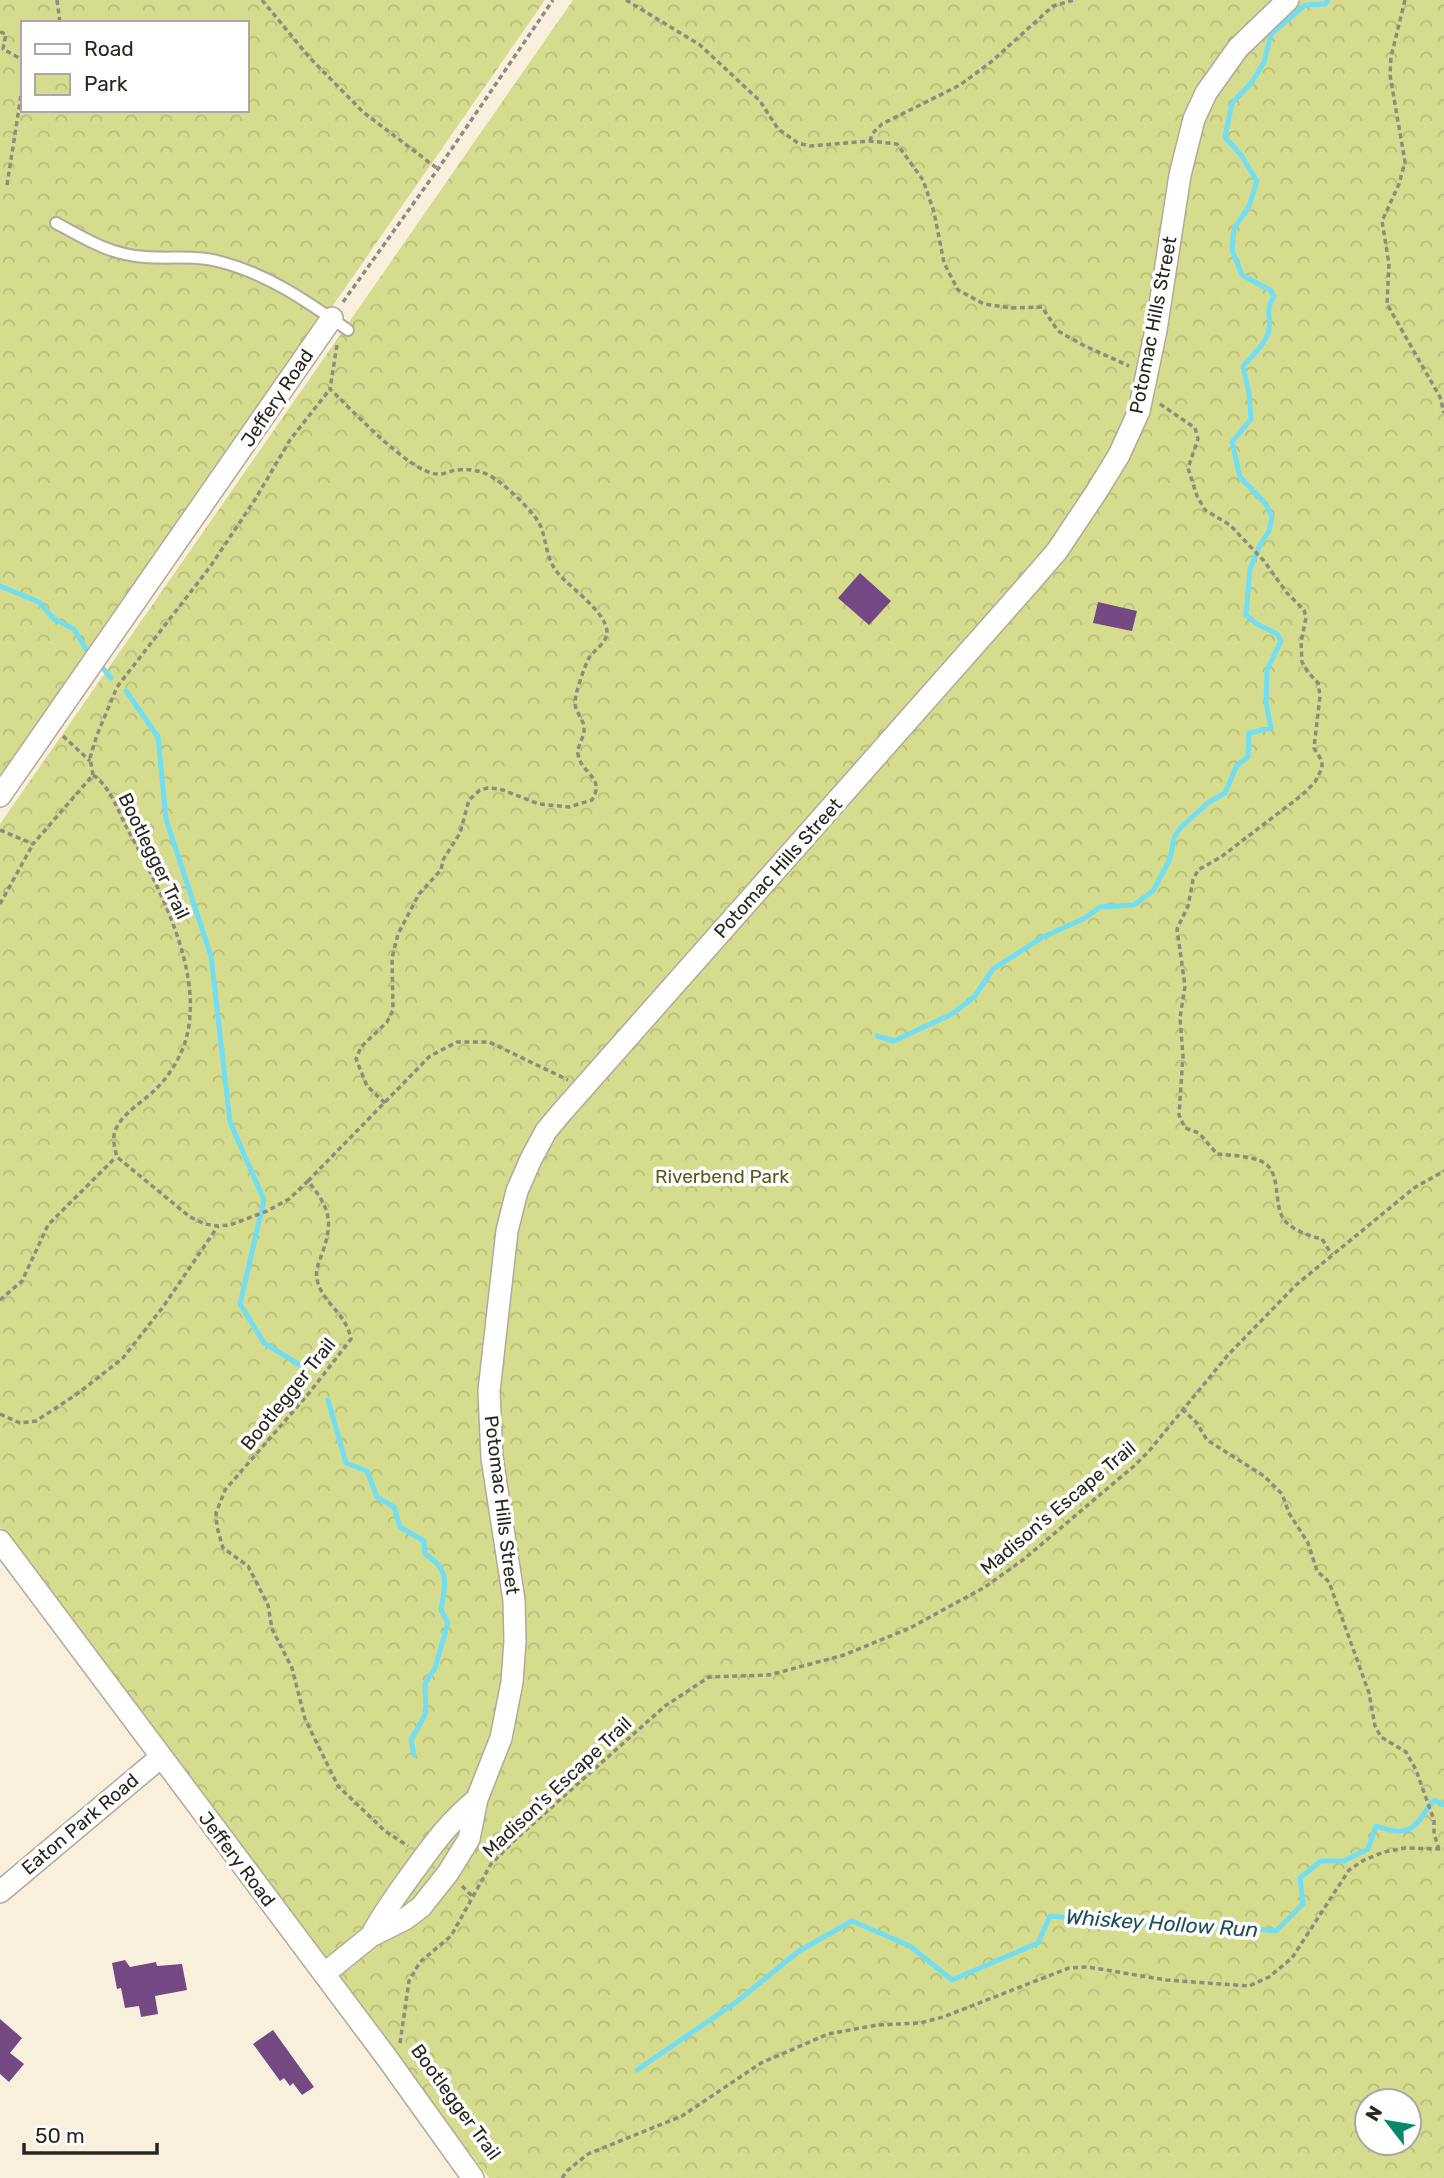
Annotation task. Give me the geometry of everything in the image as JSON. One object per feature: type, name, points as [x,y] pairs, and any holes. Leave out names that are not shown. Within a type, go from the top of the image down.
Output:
[{"type":"street","name":"Potomac Hills Street","points":[[324,1974],[371,1936],[405,1919],[421,1907],[448,1873],[469,1839],[477,1799],[501,1738],[512,1682],[514,1600],[492,1458],[489,1391],[507,1231],[517,1191],[531,1159],[546,1131],[583,1087],[1057,551],[1119,455],[1139,411],[1156,330],[1180,175],[1194,119],[1212,85],[1238,48],[1288,0]]},
{"type":"street","name":"Jeffery Road","points":[[0,796],[339,324]]},
{"type":"street","name":"Jeffery Road","points":[[0,1541],[324,1974],[472,2178]]},
{"type":"street","name":"Eaton Park Road","points":[[0,1892],[161,1757]]},
{"type":"street","name":"Potomac Hills Street","points":[[371,1936],[398,1892],[452,1819],[477,1799]]},
{"type":"lane","points":[[56,223],[101,248],[124,254],[218,261],[250,271],[280,285],[339,324]]},
{"type":"path","points":[[57,0],[61,21]]},
{"type":"path","points":[[262,0],[309,57],[363,112],[438,169]]},
{"type":"path","points":[[0,904],[33,844],[93,775],[90,761],[97,734],[117,687],[210,567],[256,498],[290,440],[330,389],[339,324],[438,169],[552,0]]},
{"type":"path","points":[[626,0],[700,45],[760,101],[778,129],[798,143],[810,146],[870,141],[897,144],[923,180],[944,263],[958,290],[984,304],[1011,308],[1042,307],[1058,331],[1130,366],[1156,401],[1195,428],[1198,439],[1188,468],[1197,496],[1205,510],[1230,524],[1304,610],[1306,618],[1301,642],[1302,662],[1318,683],[1320,696],[1314,748],[1322,761],[1322,768],[1315,782],[1302,795],[1221,857],[1198,870],[1193,880],[1188,906],[1177,929],[1185,986],[1180,1018],[1183,1056],[1179,1115],[1185,1128],[1199,1133],[1217,1154],[1257,1159],[1271,1170],[1279,1192],[1279,1209],[1286,1222],[1310,1236],[1322,1238],[1332,1255]]},
{"type":"path","points":[[870,141],[872,134],[882,124],[960,85],[1001,54],[1053,6],[1074,0]]},
{"type":"path","points":[[1405,0],[1391,57],[1390,75],[1405,162],[1399,184],[1382,221],[1389,264],[1387,304],[1440,397],[1444,413]]},
{"type":"path","points":[[0,32],[6,34],[3,49],[21,60]]},
{"type":"path","points":[[7,186],[21,96]]},
{"type":"path","points":[[330,389],[390,448],[423,469],[437,474],[475,470],[501,484],[538,520],[547,556],[602,618],[607,631],[606,638],[584,667],[575,704],[585,730],[578,751],[580,760],[596,783],[597,791],[592,800],[569,807],[539,804],[500,789],[481,790],[469,800],[460,832],[443,860],[441,870],[419,894],[398,934],[392,958],[393,1010],[387,1022],[361,1047],[356,1059],[367,1086],[385,1103]]},
{"type":"path","points":[[50,723],[90,761]]},
{"type":"path","name":"Bootlegger Trail","points":[[93,775],[107,790],[159,891],[178,941],[190,988],[189,1027],[185,1042],[168,1076],[121,1120],[114,1133],[117,1157]]},
{"type":"path","points":[[0,830],[33,844]]},
{"type":"path","points":[[0,1300],[22,1281],[48,1225],[117,1157],[190,1217],[205,1224],[230,1225],[289,1199],[430,1056],[457,1042],[489,1042],[583,1087]]},
{"type":"path","name":"Madison's Escape Trail","points":[[473,1897],[491,1864],[517,1838],[665,1706],[709,1677],[769,1675],[844,1655],[909,1628],[985,1587],[1024,1559],[1135,1466],[1182,1409],[1296,1285],[1413,1188],[1444,1171]]},
{"type":"path","name":"Bootlegger Trail","points":[[308,1181],[325,1202],[329,1223],[316,1269],[318,1285],[348,1324],[351,1339],[310,1392],[225,1490],[216,1513],[218,1527],[223,1548],[248,1566],[268,1605],[272,1629],[292,1668],[305,1719],[338,1786],[385,1831],[424,1856]]},
{"type":"path","points":[[0,1414],[20,1423],[36,1421],[77,1394],[123,1357],[163,1307],[218,1226]]},
{"type":"path","points":[[562,2178],[588,2154],[682,2116],[761,2063],[828,2034],[877,2025],[920,2023],[943,2017],[1069,1968],[1088,1967],[1166,1980],[1249,1986],[1269,1977],[1292,1958],[1349,1870],[1384,1852],[1441,1849],[1434,1834],[1434,1820],[1416,1770],[1406,1752],[1381,1737],[1375,1727],[1369,1693],[1329,1582],[1317,1571],[1308,1543],[1289,1513],[1282,1494],[1264,1476],[1207,1440],[1196,1422],[1182,1409]]},
{"type":"path","name":"Bootlegger Trail","points":[[398,2050],[409,1981],[420,1962],[451,1936],[473,1897]]},
{"type":"green space","points":[[0,0],[545,0],[0,785]]},
{"type":"green space","name":"Riverbend Park","points":[[573,0],[1444,0],[1444,2178],[489,2178],[0,1527],[0,824]]},
{"type":"building","points":[[860,573],[891,601],[869,625],[838,598]]},
{"type":"building","points":[[1098,602],[1137,611],[1132,631],[1093,623]]},
{"type":"building","points":[[125,1960],[130,1967],[156,1962],[157,1966],[182,1964],[187,1990],[155,1996],[158,2014],[141,2017],[139,2006],[125,2008],[121,1988],[117,1989],[112,1963]]},
{"type":"building","points":[[0,2019],[22,2038],[10,2053],[24,2064],[9,2082],[0,2074]]},
{"type":"building","points":[[273,2030],[314,2087],[302,2095],[293,2083],[290,2086],[284,2078],[280,2081],[253,2044]]},
{"type":"waterway","points":[[877,1036],[894,1041],[952,1014],[974,997],[993,969],[1043,937],[1085,918],[1100,907],[1134,905],[1153,891],[1170,859],[1174,838],[1180,828],[1209,802],[1225,793],[1237,765],[1248,757],[1249,733],[1271,728],[1266,703],[1267,670],[1281,641],[1277,634],[1246,615],[1250,569],[1269,531],[1272,517],[1266,504],[1240,477],[1232,442],[1251,419],[1243,366],[1259,349],[1268,334],[1269,309],[1274,296],[1270,290],[1242,275],[1232,250],[1234,229],[1249,206],[1257,181],[1241,155],[1225,137],[1232,103],[1252,82],[1264,62],[1271,34],[1305,5],[1325,4],[1328,0]]},
{"type":"waterway","points":[[0,586],[39,602],[54,619],[74,629],[86,649]]},
{"type":"waterway","points":[[102,667],[111,678]]},
{"type":"waterway","points":[[126,691],[158,737],[166,819],[211,956],[230,1122],[264,1200],[240,1304],[264,1343],[300,1365]]},
{"type":"waterway","points":[[328,1400],[346,1463],[367,1471],[377,1497],[394,1507],[400,1527],[424,1541],[425,1554],[443,1572],[444,1593],[441,1610],[448,1623],[435,1668],[425,1684],[426,1713],[411,1740],[414,1755]]},
{"type":"waterway","name":"Whiskey Hollow Run","points":[[637,2070],[735,2003],[799,1951],[852,1921],[910,1946],[952,1980],[1038,1943],[1050,1916],[1185,1928],[1225,1926],[1276,1931],[1303,1904],[1300,1878],[1321,1861],[1344,1861],[1368,1849],[1376,1826],[1406,1831],[1416,1824],[1434,1800],[1444,1805]]}]
